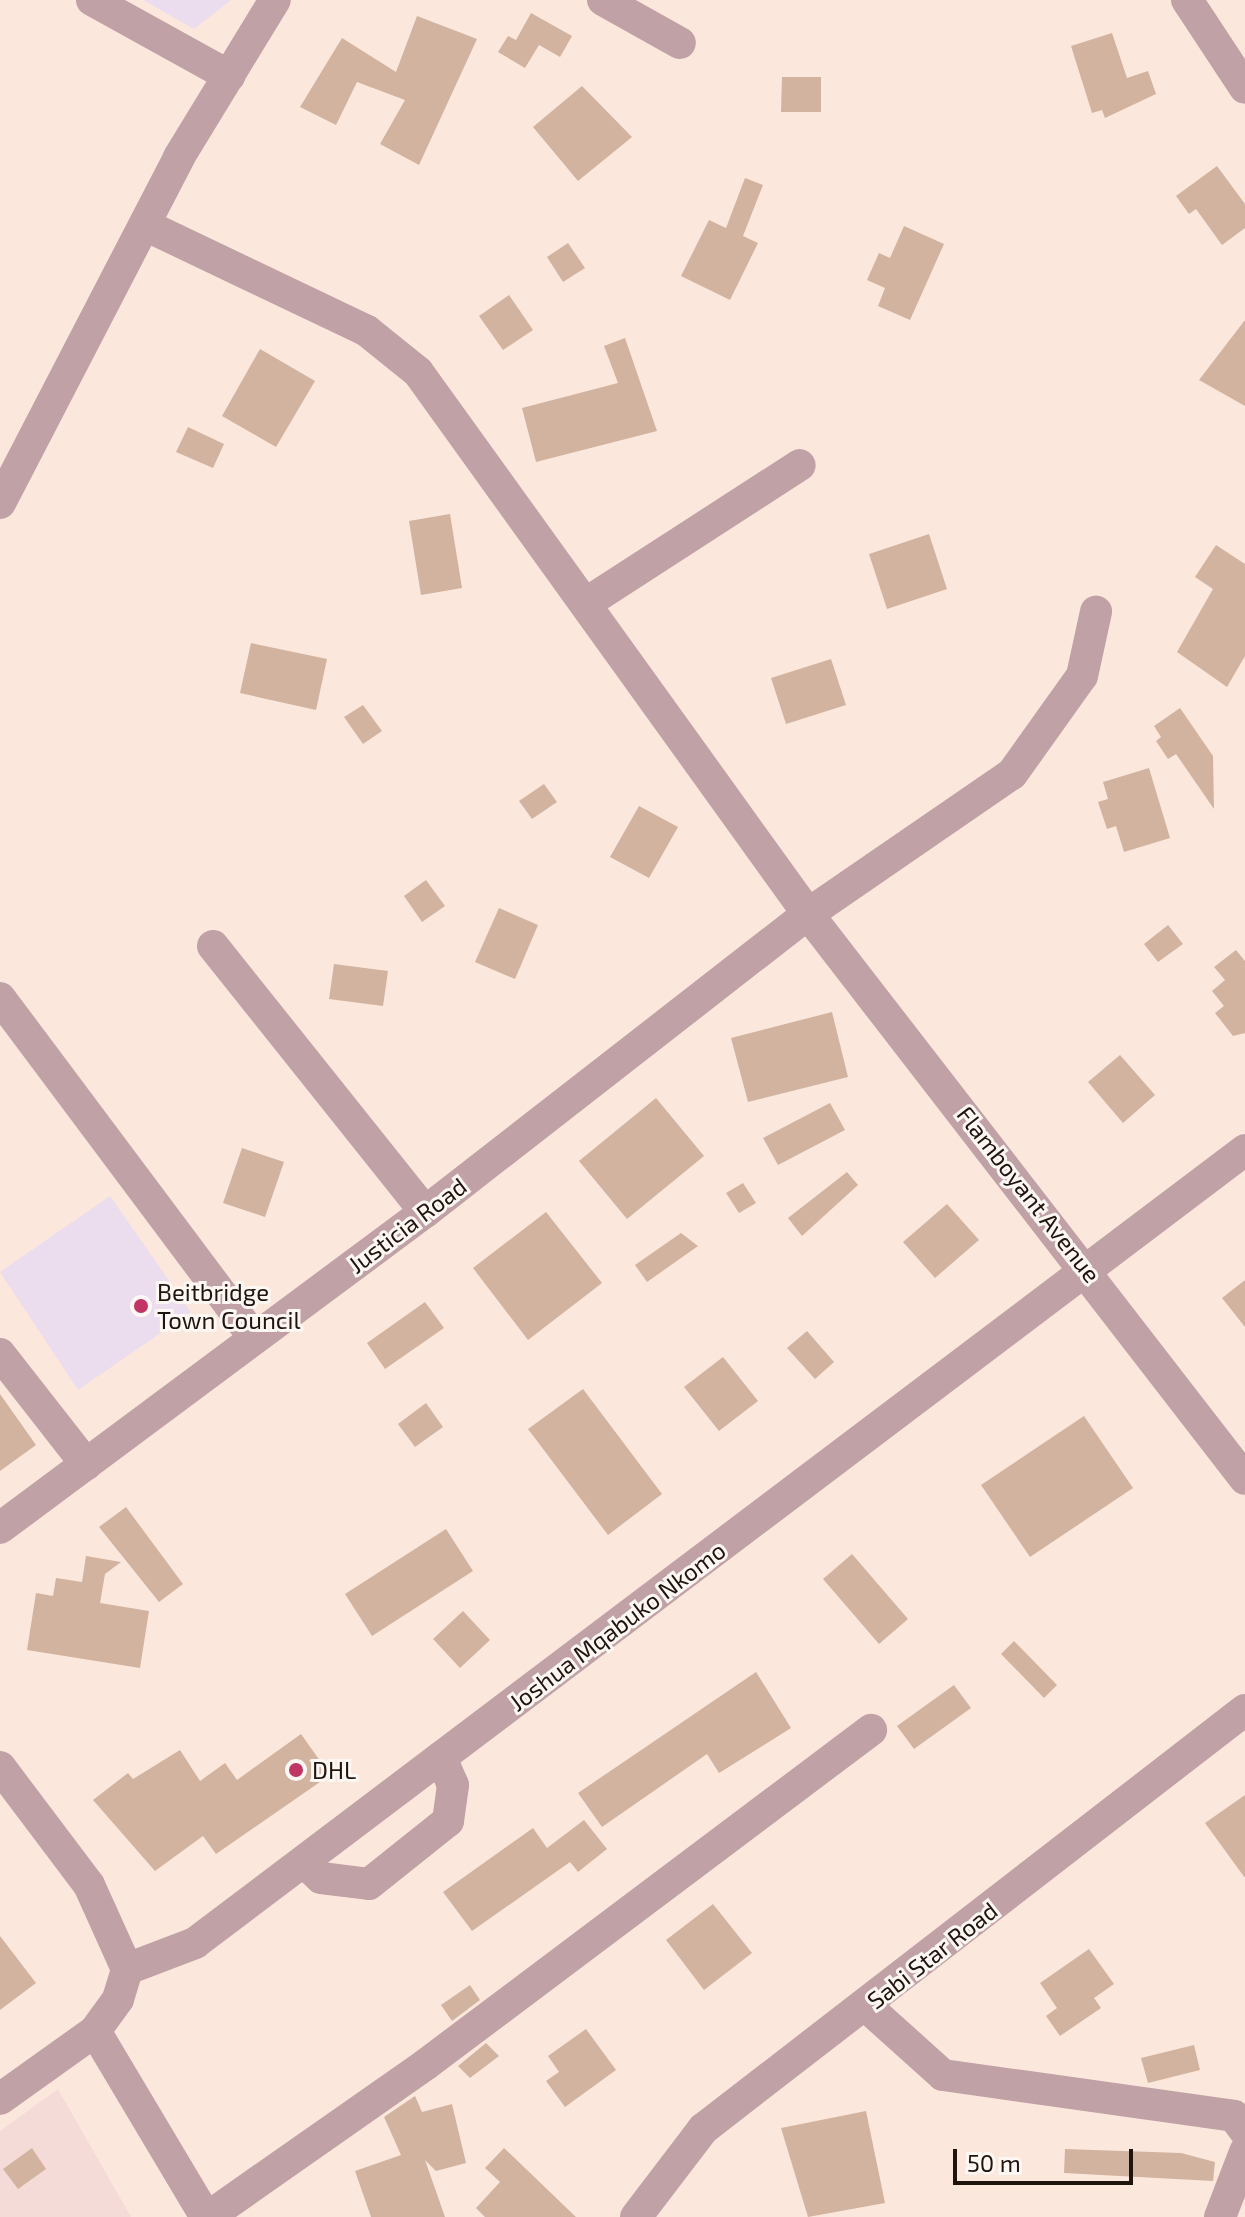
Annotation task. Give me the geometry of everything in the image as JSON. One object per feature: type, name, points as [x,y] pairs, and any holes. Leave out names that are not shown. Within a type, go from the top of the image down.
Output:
[{"type":"street","points":[[92,0],[229,76]]},
{"type":"street","points":[[0,503],[145,225],[275,0]]},
{"type":"street","points":[[603,0],[680,43]]},
{"type":"street","points":[[1187,0],[1245,88]]},
{"type":"street","name":"Flamboyant Avenue","points":[[145,225],[391,346],[588,602],[808,914],[1090,1270],[1245,1479]]},
{"type":"street","points":[[588,602],[800,465]]},
{"type":"street","name":"Justicia Road","points":[[0,1528],[425,1212],[808,914],[1012,774],[1082,676],[1096,612]]},
{"type":"street","points":[[213,946],[425,1212]]},
{"type":"street","points":[[0,998],[254,1338]]},
{"type":"street","name":"Joshua Mqabuko Nkomo","points":[[127,1969],[195,1943],[1245,1150]]},
{"type":"street","points":[[0,1354],[86,1464]]},
{"type":"street","name":"Sabi Star Road","points":[[636,2217],[703,2129],[1245,1710]]},
{"type":"street","points":[[95,2031],[207,2217],[425,2065],[871,1730]]},
{"type":"street","points":[[304,1862],[321,1878],[369,1884],[448,1821],[453,1785],[441,1758]]},
{"type":"street","points":[[0,1767],[89,1885],[127,1969],[118,1999],[95,2031],[0,2099]]},
{"type":"street","points":[[866,2006],[943,2075],[1234,2116],[1245,2131]]},
{"type":"street","points":[[1220,2217],[1245,2152]]},
{"type":"shaded area","points":[[143,0],[231,0],[194,29]]},
{"type":"shaded area","points":[[110,1196],[191,1312],[78,1390],[0,1272]]},
{"type":"shaded area","points":[[58,2089],[131,2217],[0,2217],[0,2131]]},
{"type":"building","points":[[531,13],[572,36],[560,57],[539,45],[525,68],[498,52],[508,36],[516,40]]},
{"type":"building","points":[[417,16],[477,39],[419,165],[380,144],[405,100],[357,82],[336,125],[300,107],[342,38],[396,72]]},
{"type":"building","points":[[1112,33],[1127,78],[1148,71],[1156,94],[1105,118],[1102,110],[1092,113],[1071,46]]},
{"type":"building","points":[[782,77],[821,77],[821,112],[781,112]]},
{"type":"building","points":[[582,86],[632,137],[578,181],[533,127]]},
{"type":"building","points":[[1217,166],[1245,204],[1245,228],[1222,245],[1196,209],[1189,214],[1176,196]]},
{"type":"building","points":[[745,178],[763,185],[743,236],[758,243],[730,300],[681,276],[709,220],[726,228]]},
{"type":"building","points":[[904,226],[944,244],[910,320],[878,306],[885,288],[867,280],[879,253],[890,258]]},
{"type":"building","points":[[568,243],[585,268],[563,282],[547,257]]},
{"type":"building","points":[[509,295],[533,330],[503,350],[479,316]]},
{"type":"building","points":[[1245,320],[1245,406],[1199,380]]},
{"type":"building","points":[[625,338],[657,431],[536,462],[522,408],[618,383],[604,346]]},
{"type":"building","points":[[260,349],[315,381],[276,447],[222,416]]},
{"type":"building","points":[[188,427],[224,444],[213,468],[176,452]]},
{"type":"building","points":[[450,514],[462,588],[421,595],[409,521]]},
{"type":"building","points":[[929,534],[947,589],[887,609],[869,554]]},
{"type":"building","points":[[1216,545],[1245,564],[1245,656],[1227,687],[1177,652],[1213,589],[1195,577]]},
{"type":"building","points":[[251,643],[327,659],[316,710],[240,693]]},
{"type":"building","points":[[831,659],[846,705],[786,724],[771,678]]},
{"type":"building","points":[[363,705],[382,731],[363,744],[344,717]]},
{"type":"building","points":[[1180,708],[1213,756],[1214,809],[1176,754],[1168,759],[1156,741],[1161,737],[1154,726]]},
{"type":"building","points":[[1149,768],[1170,838],[1124,852],[1116,826],[1107,829],[1098,802],[1108,799],[1103,782]]},
{"type":"building","points":[[544,784],[557,802],[532,819],[519,801]]},
{"type":"building","points":[[639,806],[678,827],[649,878],[610,857]]},
{"type":"building","points":[[426,880],[445,906],[422,922],[404,896]]},
{"type":"building","points":[[499,908],[538,925],[515,979],[475,962]]},
{"type":"building","points":[[1168,925],[1183,944],[1158,962],[1144,944]]},
{"type":"building","points":[[1236,950],[1245,961],[1245,1033],[1233,1036],[1215,1013],[1224,1006],[1212,991],[1225,980],[1214,967]]},
{"type":"building","points":[[334,964],[388,971],[383,1006],[329,999]]},
{"type":"building","points":[[832,1012],[848,1077],[748,1102],[731,1038]]},
{"type":"building","points":[[1120,1055],[1155,1095],[1123,1123],[1088,1082]]},
{"type":"building","points":[[656,1098],[704,1156],[627,1219],[579,1161]]},
{"type":"building","points":[[830,1103],[845,1130],[778,1165],[763,1138]]},
{"type":"building","points":[[242,1148],[284,1162],[265,1217],[223,1203]]},
{"type":"building","points":[[847,1172],[858,1185],[802,1236],[788,1218]]},
{"type":"building","points":[[743,1183],[756,1203],[739,1213],[726,1193]]},
{"type":"building","points":[[947,1204],[979,1240],[935,1278],[903,1242]]},
{"type":"building","points":[[546,1212],[602,1283],[528,1340],[473,1268]]},
{"type":"building","points":[[681,1233],[698,1246],[647,1282],[635,1265]]},
{"type":"building","points":[[1245,1280],[1245,1327],[1222,1298]]},
{"type":"building","points":[[425,1302],[444,1328],[385,1369],[367,1343]]},
{"type":"building","points":[[807,1331],[834,1362],[815,1379],[787,1348]]},
{"type":"building","points":[[723,1357],[758,1401],[719,1431],[684,1387]]},
{"type":"building","points":[[583,1389],[662,1494],[608,1535],[528,1429]]},
{"type":"building","points":[[0,1394],[36,1445],[0,1471]]},
{"type":"building","points":[[426,1403],[443,1427],[415,1447],[398,1424]]},
{"type":"building","points":[[1084,1416],[1133,1488],[1030,1557],[981,1485]]},
{"type":"building","points":[[126,1507],[183,1584],[159,1602],[99,1527]]},
{"type":"building","points":[[446,1529],[473,1571],[372,1636],[345,1594]]},
{"type":"building","points":[[852,1554],[908,1619],[879,1644],[823,1579]]},
{"type":"building","points":[[86,1556],[121,1562],[105,1574],[100,1603],[149,1611],[140,1668],[27,1650],[36,1593],[53,1596],[56,1578],[82,1582]]},
{"type":"building","points":[[463,1611],[490,1640],[460,1668],[433,1639]]},
{"type":"building","points":[[1014,1641],[1057,1685],[1044,1698],[1001,1654]]},
{"type":"building","points":[[756,1672],[791,1728],[719,1773],[707,1754],[602,1827],[578,1793]]},
{"type":"building","points":[[954,1685],[971,1708],[914,1749],[897,1726]]},
{"type":"building","points":[[301,1734],[330,1775],[216,1854],[203,1836],[155,1871],[93,1800],[128,1773],[133,1779],[180,1750],[200,1781],[225,1763],[237,1780]]},
{"type":"building","points":[[1245,1795],[1245,1878],[1205,1823]]},
{"type":"building","points":[[584,1820],[607,1849],[578,1872],[570,1862],[472,1931],[443,1892],[533,1828],[547,1848]]},
{"type":"building","points":[[713,1904],[752,1953],[704,1990],[666,1940]]},
{"type":"building","points":[[0,1936],[36,1983],[0,2010]]},
{"type":"building","points":[[1089,1949],[1114,1984],[1094,1998],[1101,2008],[1060,2036],[1046,2016],[1057,2008],[1040,1983]]},
{"type":"building","points":[[470,1985],[480,2000],[452,2021],[441,2005]]},
{"type":"building","points":[[586,2029],[616,2070],[565,2107],[546,2081],[559,2072],[548,2056]]},
{"type":"building","points":[[486,2043],[499,2056],[470,2078],[458,2066]]},
{"type":"building","points":[[1194,2045],[1200,2070],[1148,2083],[1141,2058]]},
{"type":"building","points":[[415,2096],[422,2112],[452,2104],[466,2163],[436,2171],[425,2160],[445,2217],[371,2217],[355,2171],[401,2155],[384,2117]]},
{"type":"building","points":[[866,2111],[885,2203],[808,2217],[781,2128]]},
{"type":"building","points":[[32,2148],[46,2169],[18,2189],[3,2169]]},
{"type":"building","points":[[504,2148],[576,2217],[485,2217],[476,2208],[500,2182],[485,2168]]},
{"type":"building","points":[[1065,2149],[1181,2153],[1215,2162],[1213,2181],[1064,2173]]},
{"type":"place","name":"Beitbridge Town Council","points":[[141,1306]]},
{"type":"place","name":"DHL","points":[[296,1770]]}]
